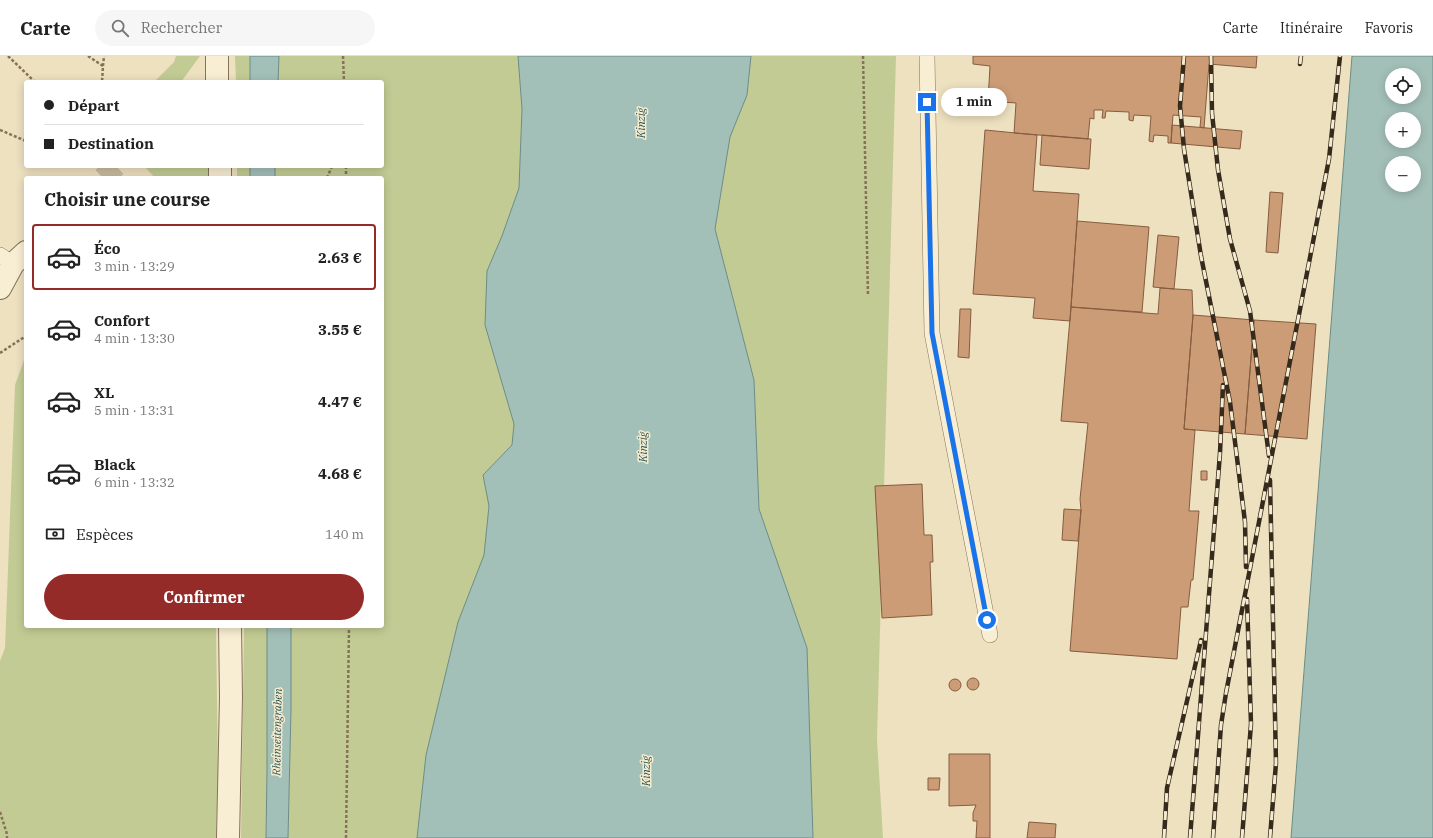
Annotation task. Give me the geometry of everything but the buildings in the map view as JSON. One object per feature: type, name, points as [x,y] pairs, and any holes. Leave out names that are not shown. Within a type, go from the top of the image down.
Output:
[{"type":"street","points":[[217,56],[217,80]]},
{"type":"street","points":[[0,288],[13,257]]},
{"type":"street","points":[[228,838],[231,697],[230,628]]},
{"type":"lane","points":[[927,56],[932,333],[990,635]]},
{"type":"path","points":[[8,56],[33,80]]},
{"type":"path","points":[[88,56],[103,66]]},
{"type":"path","points":[[102,80],[104,56]]},
{"type":"path","points":[[343,56],[344,80]]},
{"type":"path","points":[[863,56],[868,296]]},
{"type":"path","points":[[0,130],[24,140]]},
{"type":"path","points":[[0,352],[24,337]]},
{"type":"path","points":[[346,838],[349,628]]},
{"type":"path","points":[[0,812],[7,838]]},
{"type":"green space","points":[[176,56],[200,56],[182,80],[156,80],[174,62]]},
{"type":"green space","points":[[235,56],[250,56],[250,80],[236,80]]},
{"type":"green space","points":[[279,56],[518,56],[522,109],[519,188],[502,236],[487,271],[485,325],[514,424],[512,445],[483,475],[489,506],[484,555],[458,622],[426,755],[417,838],[288,838],[291,628],[384,628],[384,176],[275,176],[275,168],[384,168],[384,80],[278,80]]},
{"type":"green space","points":[[751,56],[896,56],[877,739],[883,838],[813,838],[807,648],[759,509],[754,380],[715,229],[730,137],[747,95]]},
{"type":"green space","points":[[146,168],[208,168],[208,176],[153,176]]},
{"type":"green space","points":[[237,168],[250,168],[250,176],[237,176]]},
{"type":"green space","points":[[24,360],[24,628],[216,628],[218,775],[216,838],[0,838],[0,661],[5,648],[15,385]]},
{"type":"green space","points":[[244,628],[267,628],[266,838],[241,838]]},
{"type":"water","points":[[250,56],[279,56],[278,80],[250,80]]},
{"type":"water","name":"Kinzig","points":[[518,56],[751,56],[747,95],[730,137],[715,229],[754,380],[759,509],[807,648],[813,838],[417,838],[426,755],[458,622],[484,555],[489,506],[483,475],[512,445],[514,424],[485,325],[487,271],[502,236],[519,188],[522,109]]},
{"type":"water","points":[[1352,56],[1433,56],[1433,838],[1291,838]]},
{"type":"water","points":[[250,168],[275,168],[275,176],[250,176]]},
{"type":"water","name":"Rheinseitengraben","points":[[267,628],[291,628],[288,838],[266,838]]},
{"type":"tunnel","points":[[105,176],[114,168]]},
{"type":"railway","points":[[1184,56],[1180,106],[1184,149],[1201,256],[1230,402],[1245,522],[1246,567]]},
{"type":"railway","points":[[1211,56],[1212,113],[1218,170],[1230,239],[1250,311],[1269,456]]},
{"type":"railway","points":[[1300,64],[1301,56]]},
{"type":"railway","points":[[1213,838],[1221,725],[1226,693],[1329,159],[1340,56]]},
{"type":"railway","points":[[1190,838],[1220,453],[1223,385]]},
{"type":"railway","points":[[1270,480],[1276,763],[1270,838]]},
{"type":"railway","points":[[1242,838],[1251,724],[1247,599]]},
{"type":"railway","points":[[1164,838],[1167,788],[1201,640]]},
{"type":"route","points":[[927,102],[932,333],[987,620]]}]
